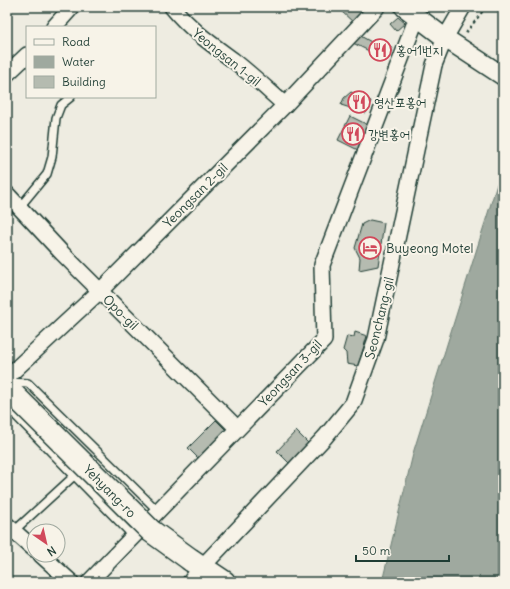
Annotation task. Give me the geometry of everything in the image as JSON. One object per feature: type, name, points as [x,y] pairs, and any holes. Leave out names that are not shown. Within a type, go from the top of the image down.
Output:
[{"type":"main road","name":"Yehyang-ro","points":[[9,390],[146,527],[194,570],[223,582]]},
{"type":"street","points":[[55,26],[72,7]]},
{"type":"street","name":"Yeongsan 1-gil","points":[[172,7],[198,34],[233,60],[285,105]]},
{"type":"street","name":"Yeongsan 2-gil","points":[[9,390],[100,291],[285,105],[376,7]]},
{"type":"street","name":"Seonchang-gil","points":[[194,570],[325,437],[353,403],[376,339],[434,66],[455,44],[463,7]]},
{"type":"street","points":[[413,12],[455,44],[503,76]]},
{"type":"street","name":"Yeongsan 3-gil","points":[[89,582],[324,340],[322,265],[413,12]]},
{"type":"street","points":[[7,74],[26,56]]},
{"type":"street","name":"Opo-gil","points":[[7,194],[100,291],[237,428]]},
{"type":"street","points":[[10,528],[26,542]]},
{"type":"street","points":[[50,563],[71,582]]},
{"type":"lane","points":[[19,208],[47,174],[52,157],[56,118],[61,105],[70,98]]},
{"type":"lane","points":[[134,537],[74,476],[9,390],[28,383],[158,512]]},
{"type":"lane","points":[[10,528],[74,476]]},
{"type":"path","points":[[455,44],[486,7]]},
{"type":"water","points":[[503,165],[503,582],[382,582],[414,450]]},
{"type":"building","points":[[341,7],[373,7],[356,25],[339,9]]},
{"type":"building","points":[[398,17],[405,23],[396,31],[390,24]]},
{"type":"building","points":[[355,33],[375,44],[377,39],[393,48],[387,60],[351,42]]},
{"type":"building","points":[[351,92],[371,101],[366,113],[341,105],[344,98]]},
{"type":"building","points":[[350,116],[370,126],[360,151],[338,140]]},
{"type":"building","points":[[370,220],[384,223],[378,266],[359,270],[360,258],[355,248],[362,224]]},
{"type":"building","points":[[355,332],[367,336],[358,366],[347,364],[346,353],[343,350],[347,336],[354,337]]},
{"type":"building","points":[[216,420],[226,430],[199,459],[188,448]]},
{"type":"building","points":[[296,431],[309,444],[290,464],[277,451]]},
{"type":"place","name":"홍어1번지","points":[[380,50]]},
{"type":"place","name":"영산포홍어","points":[[359,102]]},
{"type":"place","name":"강변홍어","points":[[353,134]]},
{"type":"place","name":"Buyeong Motel","points":[[370,248]]}]
